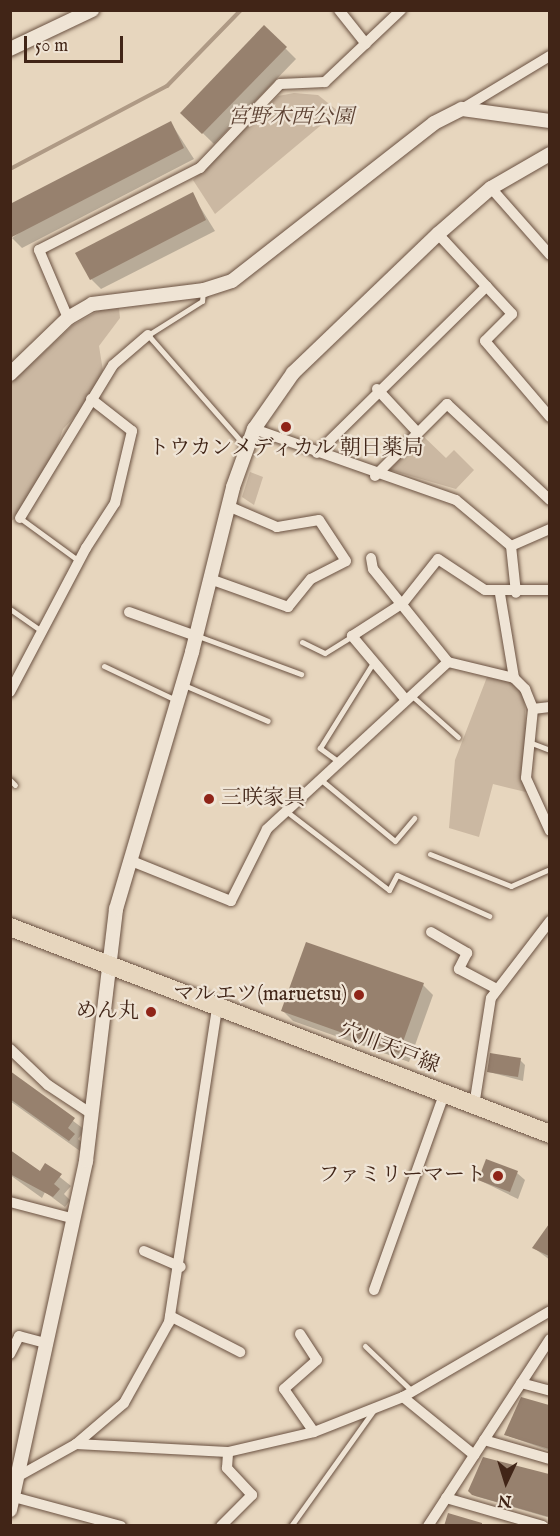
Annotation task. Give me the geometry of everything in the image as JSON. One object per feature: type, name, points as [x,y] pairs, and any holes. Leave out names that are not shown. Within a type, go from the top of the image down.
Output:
[{"type":"main road","name":"穴川天戸線","points":[[10,927],[549,1134]]},
{"type":"street","points":[[10,49],[92,10]]},
{"type":"street","points":[[339,10],[366,44]]},
{"type":"street","points":[[68,318],[39,250],[200,168],[280,84],[325,82],[401,10]]},
{"type":"street","points":[[10,374],[68,318],[92,304],[204,291],[232,281],[434,123],[462,109],[549,56]]},
{"type":"street","points":[[462,109],[549,121]]},
{"type":"street","points":[[121,1526],[11,1501],[75,1219],[93,1115],[116,909],[196,636],[228,506],[254,429],[293,374],[438,234],[491,188],[549,154]]},
{"type":"street","points":[[491,188],[549,255]]},
{"type":"street","points":[[438,234],[512,314],[485,341],[549,417]]},
{"type":"street","points":[[317,453],[377,389],[487,286]]},
{"type":"street","points":[[20,518],[113,365],[148,335]]},
{"type":"street","points":[[377,389],[417,432]]},
{"type":"street","points":[[11,691],[79,561],[115,503],[132,431],[91,399]]},
{"type":"street","points":[[375,476],[447,404],[549,500]]},
{"type":"street","points":[[254,429],[375,476],[456,500],[511,546],[516,593]]},
{"type":"street","points":[[210,579],[288,607],[311,579],[346,561],[319,520],[277,527],[228,506]]},
{"type":"street","points":[[511,546],[549,529]]},
{"type":"street","points":[[371,558],[373,569],[403,603],[448,662],[514,678]]},
{"type":"street","points":[[409,698],[373,663],[352,636],[403,603],[438,559],[485,590],[500,594],[549,593]]},
{"type":"street","points":[[500,594],[514,678],[533,709],[526,778],[549,831]]},
{"type":"street","points":[[129,612],[196,636]]},
{"type":"street","points":[[129,860],[231,901],[267,829],[448,662]]},
{"type":"street","points":[[533,709],[549,707]]},
{"type":"street","points":[[474,1106],[491,998],[549,921]]},
{"type":"street","points":[[431,932],[467,953],[459,969],[497,989]]},
{"type":"street","points":[[17,1477],[76,1444],[136,1387],[170,1316],[181,1267],[217,1007]]},
{"type":"street","points":[[10,1049],[48,1085],[93,1115]]},
{"type":"street","points":[[375,1290],[444,1095]]},
{"type":"street","points":[[10,1202],[75,1219]]},
{"type":"street","points":[[144,1251],[181,1267]]},
{"type":"street","points":[[76,1444],[228,1452],[314,1432],[374,1410],[408,1394],[549,1311]]},
{"type":"street","points":[[170,1316],[240,1352]]},
{"type":"street","points":[[300,1334],[317,1360],[284,1389],[314,1432]]},
{"type":"street","points":[[10,1354],[19,1336],[48,1344]]},
{"type":"street","points":[[428,1526],[549,1339]]},
{"type":"street","points":[[521,1383],[549,1391]]},
{"type":"street","points":[[408,1394],[474,1455]]},
{"type":"street","points":[[484,1440],[549,1459]]},
{"type":"street","points":[[221,1526],[252,1495],[227,1468],[228,1452]]},
{"type":"street","points":[[446,1498],[543,1526]]},
{"type":"lane","points":[[204,291],[202,301],[148,335],[247,448]]},
{"type":"lane","points":[[20,518],[79,561]]},
{"type":"lane","points":[[10,609],[41,631]]},
{"type":"lane","points":[[196,636],[301,674]]},
{"type":"lane","points":[[302,642],[325,653],[352,636]]},
{"type":"lane","points":[[339,762],[320,748],[373,663]]},
{"type":"lane","points":[[104,666],[177,701]]},
{"type":"lane","points":[[182,685],[268,721]]},
{"type":"lane","points":[[409,698],[459,737]]},
{"type":"lane","points":[[529,742],[549,750]]},
{"type":"lane","points":[[320,779],[395,841],[414,818]]},
{"type":"lane","points":[[286,811],[389,890],[397,875],[489,916]]},
{"type":"lane","points":[[430,854],[511,886],[549,869]]},
{"type":"lane","points":[[365,1346],[408,1394]]},
{"type":"lane","points":[[291,1526],[374,1410]]},
{"type":"green space","name":"宮野木西公園","points":[[294,93],[318,95],[338,111],[215,214],[193,180],[278,96]]},
{"type":"green space","points":[[119,308],[120,318],[99,346],[103,371],[84,407],[63,429],[41,495],[28,511],[11,521],[11,383],[73,325],[100,310]]},
{"type":"green space","points":[[421,434],[446,458],[454,450],[474,470],[456,489],[390,470]]},
{"type":"green space","points":[[250,472],[263,477],[254,505],[242,497]]},
{"type":"green space","points":[[487,677],[513,683],[524,695],[530,793],[493,784],[479,837],[449,828],[455,760]]},
{"type":"building","points":[[264,25],[287,47],[202,134],[180,113]]},
{"type":"building","points":[[171,121],[184,148],[10,238],[10,204]]},
{"type":"building","points":[[193,192],[206,220],[90,280],[75,253]]},
{"type":"building","points":[[306,942],[424,983],[399,1053],[281,1011]]},
{"type":"building","points":[[490,1053],[521,1058],[518,1077],[487,1072]]},
{"type":"building","points":[[10,1071],[75,1118],[68,1128],[75,1134],[69,1141],[10,1099]]},
{"type":"building","points":[[10,1150],[40,1171],[45,1163],[62,1174],[54,1184],[60,1189],[53,1197],[10,1174]]},
{"type":"building","name":"ファミリーマート","points":[[486,1159],[518,1171],[510,1192],[478,1180]]},
{"type":"building","points":[[549,1224],[549,1256],[532,1248]]},
{"type":"building","points":[[521,1397],[549,1405],[549,1449],[504,1435]]},
{"type":"building","points":[[483,1457],[549,1474],[549,1517],[472,1495],[468,1491]]},
{"type":"building","points":[[448,1513],[482,1523],[482,1526],[444,1526]]},
{"type":"waterway","points":[[10,169],[167,86],[241,10]]},
{"type":"place","name":"トウカンメディカル 朝日薬局","points":[[286,427]]},
{"type":"place","name":"三咲家具","points":[[209,799]]},
{"type":"place","name":"マルエツ(maruetsu)","points":[[359,995]]},
{"type":"place","name":"めん丸","points":[[151,1012]]},
{"type":"place","name":"ファミリーマート","points":[[498,1176]]}]
